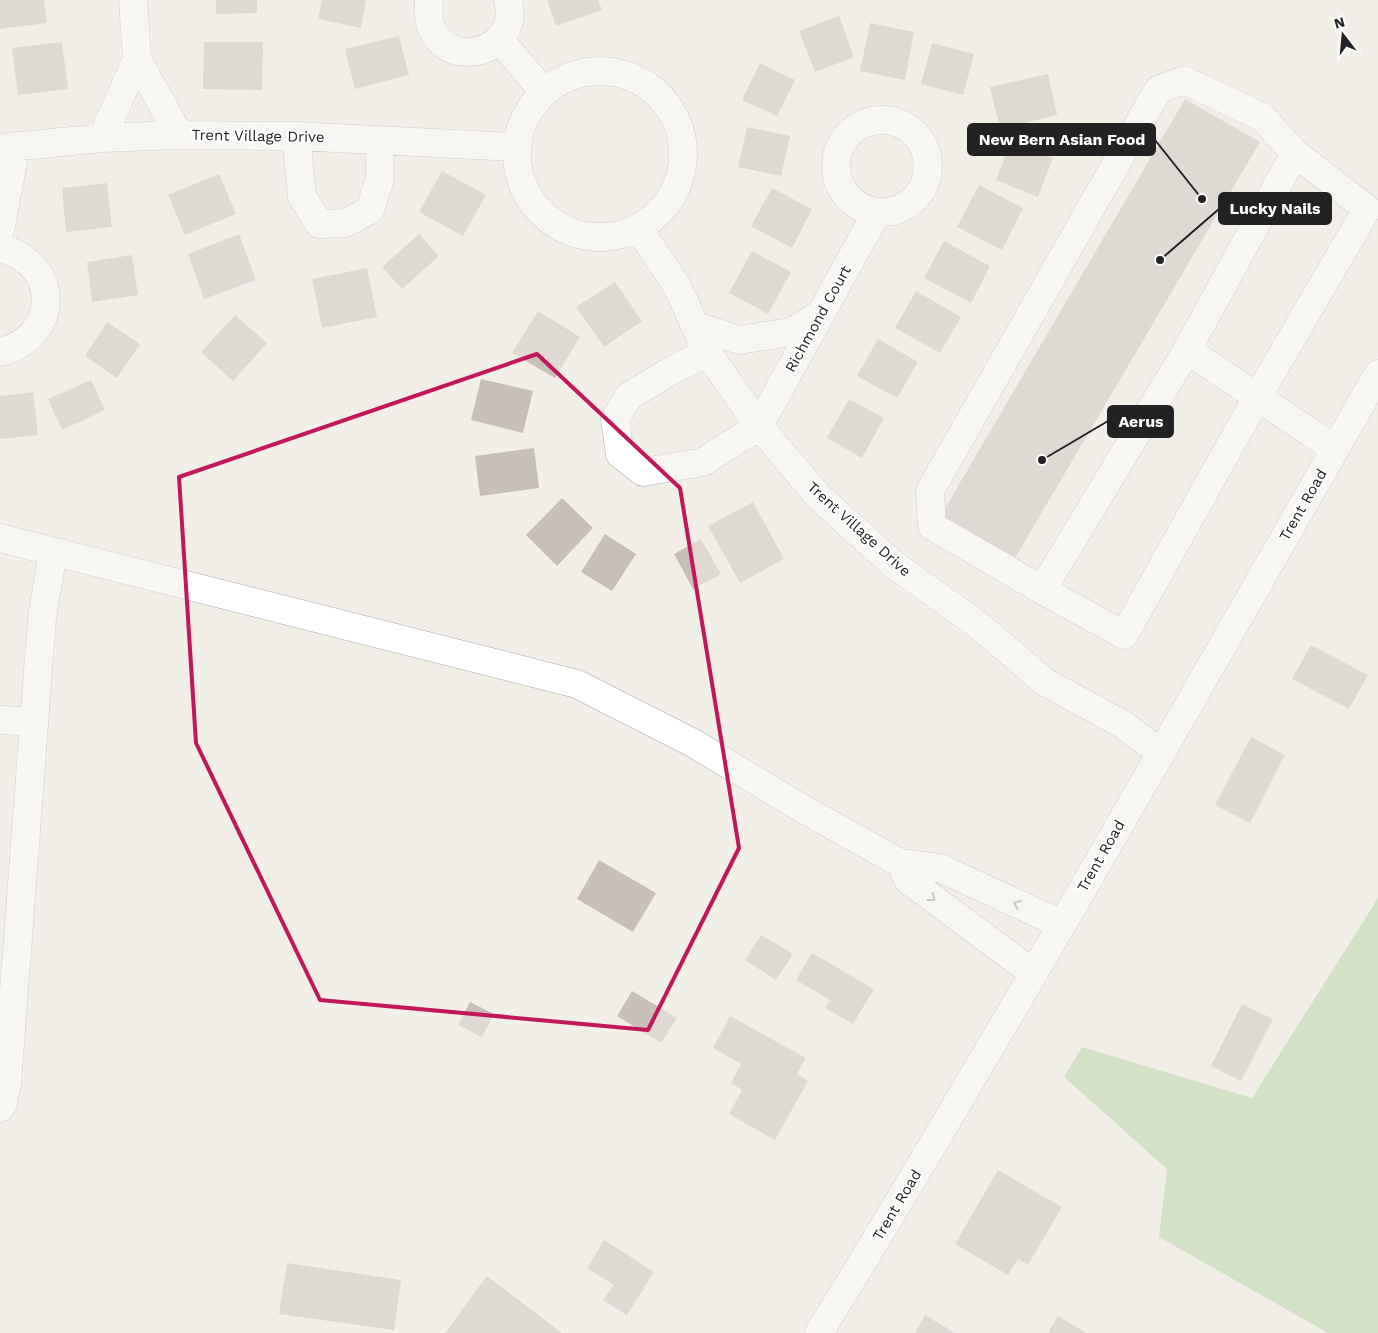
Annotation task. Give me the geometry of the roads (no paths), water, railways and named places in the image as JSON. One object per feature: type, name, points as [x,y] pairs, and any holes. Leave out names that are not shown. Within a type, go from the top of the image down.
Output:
[{"type":"street","points":[[132,0],[137,58],[179,135]]},
{"type":"street","points":[[429,0],[427,13],[430,26],[437,38],[448,47],[461,52],[475,52],[488,47],[499,39],[506,28],[510,15],[508,0]]},
{"type":"street","points":[[499,39],[544,92]]},
{"type":"street","points":[[102,138],[137,58]]},
{"type":"street","points":[[595,71],[623,74],[649,86],[668,107],[680,132],[683,160],[676,187],[660,210],[638,228],[614,236],[589,236],[564,229],[543,215],[528,195],[518,172],[517,147],[521,126],[530,108],[544,92],[568,77],[595,71]]},
{"type":"street","points":[[1184,80],[1262,116],[1295,153],[1367,209],[1258,396],[1124,635],[932,526],[930,491],[1158,90],[1184,80]]},
{"type":"street","name":"Trent Village Drive","points":[[8,147],[102,138],[179,135],[296,136],[517,147]]},
{"type":"street","points":[[296,136],[302,196],[319,224],[346,223],[370,210],[380,178],[379,140]]},
{"type":"street","points":[[0,231],[8,147]]},
{"type":"street","points":[[1042,590],[1187,350],[1295,153]]},
{"type":"street","name":"Richmond Court","points":[[759,426],[877,212]]},
{"type":"street","name":"Trent Village Drive","points":[[638,228],[677,286],[707,352],[759,426],[818,497],[893,564],[977,624],[1046,682],[1122,724],[1161,753]]},
{"type":"street","points":[[0,248],[14,252],[29,261],[40,275],[45,292],[45,309],[39,326],[28,340],[12,349],[0,352]]},
{"type":"street","points":[[696,326],[739,340],[790,332],[821,314]]},
{"type":"street","points":[[1187,350],[1335,449]]},
{"type":"street","points":[[707,352],[629,396],[615,419],[620,454],[643,472],[703,462],[759,426]]},
{"type":"street","name":"Trent Road","points":[[819,1333],[916,1174],[1062,924],[1378,374]]},
{"type":"street","points":[[0,538],[577,684],[693,743],[803,809],[900,863],[940,868],[1062,924]]},
{"type":"street","points":[[0,1108],[7,1084],[42,618],[53,552]]},
{"type":"street","points":[[0,720],[34,722]]},
{"type":"street","points":[[900,863],[908,880],[1033,973]]},
{"type":"place","name":"New Bern Asian Food","points":[[1202,199]]},
{"type":"place","name":"Lucky Nails","points":[[1160,260]]},
{"type":"place","name":"Aerus","points":[[1042,460]]}]
